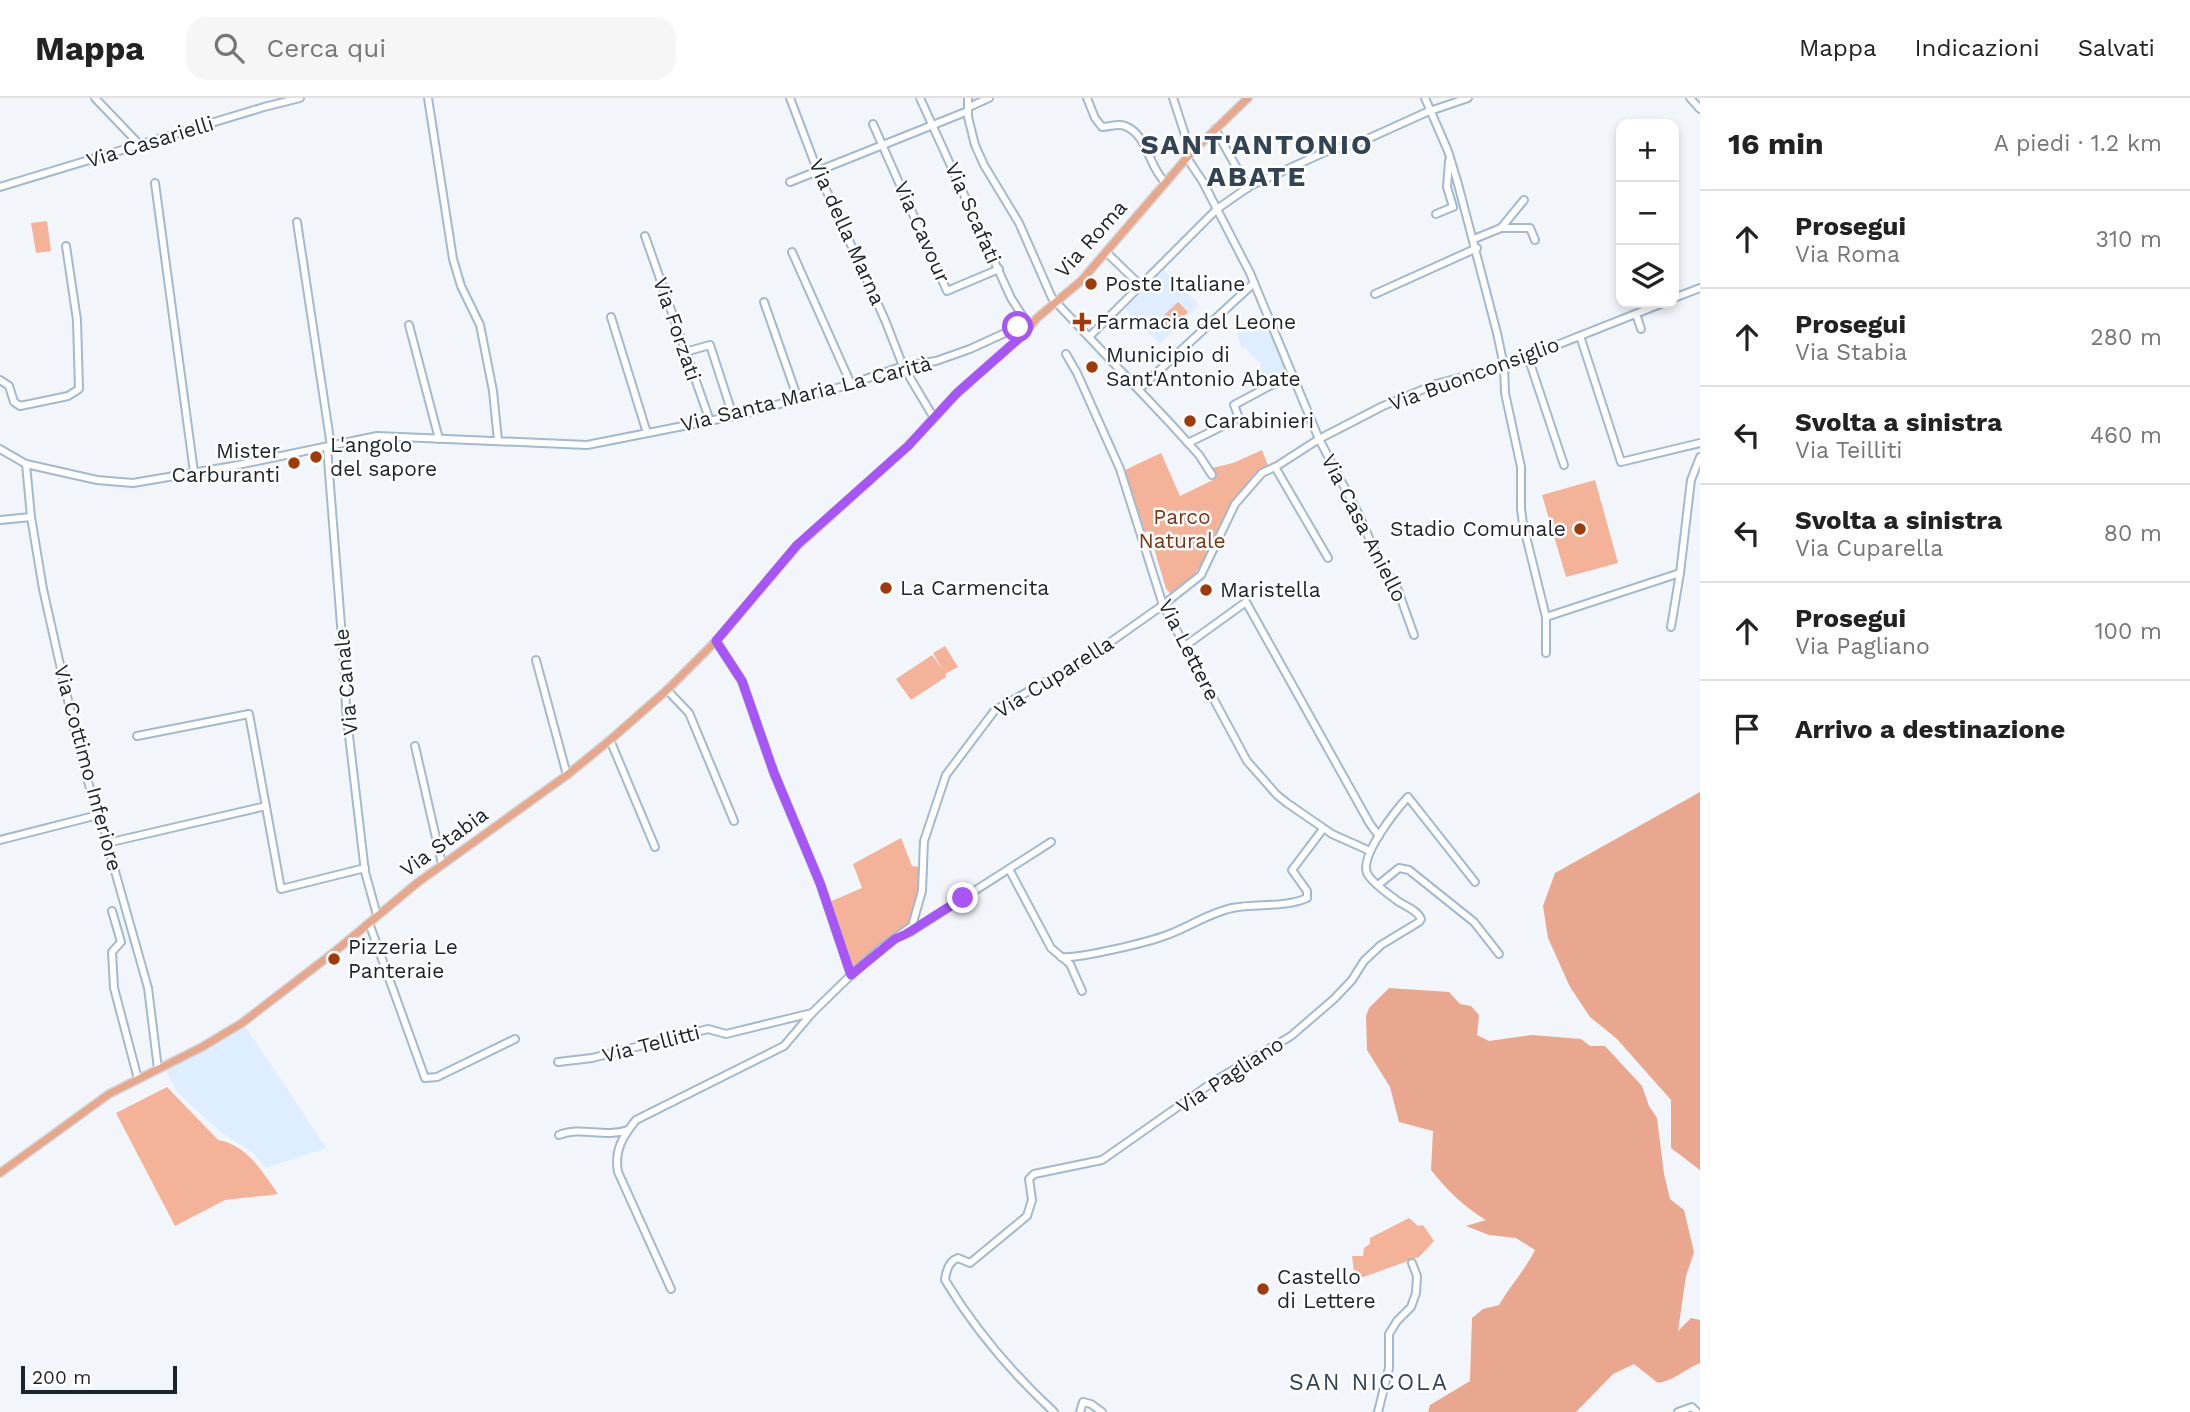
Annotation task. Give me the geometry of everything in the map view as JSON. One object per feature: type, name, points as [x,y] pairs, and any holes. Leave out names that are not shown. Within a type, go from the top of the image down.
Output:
[{"type":"main road","name":"Via Roma","points":[[865,485],[957,393],[1081,281],[1165,181],[1248,98]]},
{"type":"main road","name":"Via Stabia","points":[[0,1173],[101,1100],[242,1023],[442,864],[567,775],[667,690],[716,641],[797,545],[865,485]]},
{"type":"street","points":[[94,98],[141,145]]},
{"type":"street","points":[[257,98],[264,107]]},
{"type":"street","name":"Via Casarielli","points":[[0,187],[300,98]]},
{"type":"street","points":[[428,98],[453,259],[461,286],[480,325],[489,366],[498,441]]},
{"type":"street","name":"Via della Marna","points":[[790,98],[818,172],[903,366],[934,418]]},
{"type":"street","name":"Via Scafati","points":[[920,98],[1011,299],[1029,326]]},
{"type":"street","points":[[968,98],[970,130],[979,155],[1019,223],[1055,302],[1139,389],[1188,443],[1212,475]]},
{"type":"street","points":[[790,182],[933,126],[989,98]]},
{"type":"street","points":[[1087,98],[1102,127],[1122,124],[1136,133],[1157,175],[1165,181]]},
{"type":"street","name":"Via Casa Aniello","points":[[1173,98],[1189,155],[1254,283],[1319,439],[1359,515],[1384,572],[1395,582],[1414,635]]},
{"type":"street","points":[[1425,98],[1450,159],[1477,248],[1504,366],[1505,393],[1521,467],[1523,524],[1546,617],[1546,653]]},
{"type":"street","points":[[1089,337],[1217,209],[1248,188],[1325,152],[1363,141],[1464,98]]},
{"type":"street","points":[[1690,98],[1700,109]]},
{"type":"street","name":"Via Cavour","points":[[873,124],[947,291],[999,269]]},
{"type":"street","points":[[1215,129],[1248,188]]},
{"type":"street","points":[[1436,214],[1453,207],[1447,187],[1450,159]]},
{"type":"street","points":[[155,183],[194,472]]},
{"type":"street","points":[[1501,228],[1524,200]]},
{"type":"street","name":"Via Canale","points":[[297,222],[329,446],[346,710],[365,868],[377,915]]},
{"type":"street","points":[[1474,239],[1501,228],[1530,228],[1535,240]]},
{"type":"street","name":"Via Forzati","points":[[645,236],[710,421]]},
{"type":"street","points":[[0,380],[9,386],[14,402],[20,405],[68,396],[79,388],[77,320],[66,246]]},
{"type":"street","points":[[1375,293],[1477,248]]},
{"type":"street","points":[[792,252],[851,384]]},
{"type":"street","points":[[1106,253],[1140,285]]},
{"type":"street","points":[[1139,389],[1254,283]]},
{"type":"street","points":[[1679,296],[1700,289]]},
{"type":"street","points":[[764,302],[798,399]]},
{"type":"street","name":"Via Buonconsiglio","points":[[1163,605],[1200,575],[1235,504],[1262,473],[1319,439],[1383,406],[1436,384],[1504,366],[1650,308]]},
{"type":"street","points":[[1636,314],[1642,329]]},
{"type":"street","points":[[611,317],[647,433]]},
{"type":"street","points":[[1617,322],[1620,330]]},
{"type":"street","points":[[409,326],[439,439]]},
{"type":"street","name":"Via Santa Maria La Carità","points":[[0,450],[26,464],[118,483],[141,482],[377,436],[587,445],[733,416],[798,399],[903,366],[936,361],[1018,327],[1029,326]]},
{"type":"street","points":[[1580,336],[1621,462],[1700,443]]},
{"type":"street","points":[[685,352],[710,345],[733,416]]},
{"type":"street","name":"Via Lettere","points":[[1066,354],[1121,469],[1163,605],[1247,761],[1277,795],[1323,828],[1370,851]]},
{"type":"street","points":[[1528,357],[1564,465]]},
{"type":"street","points":[[1188,443],[1239,418],[1234,405],[1292,374]]},
{"type":"street","points":[[1671,627],[1691,481],[1700,457]]},
{"type":"street","name":"Via Cottimo Inferiore","points":[[26,464],[30,517],[43,589],[76,736],[148,988],[158,1069]]},
{"type":"street","points":[[1275,467],[1328,558]]},
{"type":"street","points":[[0,520],[30,517]]},
{"type":"street","points":[[1546,617],[1680,573]]},
{"type":"street","points":[[1185,646],[1246,602],[1379,836]]},
{"type":"street","name":"Via Cuparella","points":[[851,975],[880,949],[912,926],[922,891],[923,841],[946,775],[995,710],[1084,660],[1163,605]]},
{"type":"street","points":[[671,1289],[618,1172],[617,1154],[628,1130],[636,1120],[783,1046],[851,975],[820,883],[774,773],[742,681],[716,641]]},
{"type":"street","points":[[536,660],[567,775]]},
{"type":"street","points":[[667,690],[689,713],[734,821]]},
{"type":"street","points":[[137,736],[248,713],[282,889],[365,868]]},
{"type":"street","points":[[610,740],[655,847]]},
{"type":"street","points":[[415,746],[442,864]]},
{"type":"street","points":[[1475,882],[1408,797],[1379,836],[1367,859],[1367,873],[1378,884],[1399,867],[1409,870],[1474,922],[1499,954]]},
{"type":"street","points":[[107,843],[266,806]]},
{"type":"street","points":[[0,839],[98,815]]},
{"type":"street","points":[[1061,957],[1076,957],[1160,937],[1233,908],[1307,898],[1307,891],[1292,870],[1323,828]]},
{"type":"street","points":[[899,936],[1051,842]]},
{"type":"street","points":[[1009,869],[1051,948],[1070,964],[1082,991]]},
{"type":"street","name":"Via Pagliano","points":[[1054,1412],[1023,1383],[956,1299],[945,1280],[946,1271],[953,1260],[958,1258],[970,1263],[1027,1216],[1032,1200],[1028,1184],[1034,1174],[1102,1160],[1216,1080],[1291,1036],[1334,999],[1352,980],[1364,961],[1381,945],[1419,922],[1418,913],[1395,900],[1378,884]]},
{"type":"street","points":[[112,911],[121,942],[112,952],[114,988],[138,1079]]},
{"type":"street","points":[[369,923],[425,1078],[437,1077],[515,1039]]},
{"type":"street","name":"Via Tellitti","points":[[558,1062],[592,1058],[708,1029],[726,1034],[812,1013]]},
{"type":"street","points":[[559,1135],[566,1131],[616,1134],[628,1130]]},
{"type":"street","points":[[1378,1412],[1389,1368],[1389,1334],[1411,1307],[1416,1293],[1417,1276],[1412,1264]]},
{"type":"street","points":[[1080,1412],[1083,1402],[1102,1412]]},
{"type":"street","points":[[1678,1412],[1692,1407],[1697,1412]]},
{"type":"shaded area","points":[[1164,270],[1199,305],[1160,344],[1125,309]]},
{"type":"shaded area","points":[[1268,322],[1288,369],[1267,378],[1261,370],[1261,364],[1245,348],[1241,348],[1237,332]]},
{"type":"shaded area","points":[[1700,792],[1700,1170],[1671,1148],[1671,1100],[1617,1039],[1590,1017],[1570,987],[1548,938],[1543,906],[1555,873]]},
{"type":"shaded area","points":[[1389,988],[1449,992],[1460,1004],[1471,1006],[1479,1015],[1477,1035],[1489,1041],[1532,1035],[1581,1039],[1590,1046],[1605,1046],[1642,1086],[1649,1106],[1657,1118],[1670,1199],[1684,1210],[1694,1252],[1686,1276],[1678,1331],[1691,1318],[1700,1320],[1700,1363],[1658,1383],[1634,1364],[1613,1374],[1576,1412],[1428,1412],[1430,1405],[1470,1381],[1472,1318],[1483,1309],[1499,1305],[1535,1250],[1516,1238],[1489,1235],[1466,1226],[1486,1220],[1456,1198],[1431,1170],[1433,1131],[1399,1122],[1390,1087],[1367,1050],[1366,1016],[1369,1008]]},
{"type":"shaded area","points":[[244,1025],[326,1148],[266,1168],[253,1153],[222,1133],[177,1092],[166,1071]]},
{"type":"green space","points":[[47,221],[51,251],[36,253],[31,223]]},
{"type":"green space","points":[[1178,302],[1188,312],[1168,332],[1158,321]]},
{"type":"green space","name":"Parco Naturale","points":[[1262,450],[1268,466],[1235,501],[1199,569],[1181,588],[1170,593],[1166,589],[1149,531],[1145,532],[1125,470],[1161,453],[1180,496],[1215,479],[1212,468],[1233,463]]},
{"type":"green space","name":"Stadio Comunale","points":[[1595,480],[1618,563],[1566,577],[1542,495]]},
{"type":"green space","points":[[945,646],[958,667],[911,700],[896,679],[932,655],[942,669],[933,653]]},
{"type":"green space","points":[[901,838],[912,866],[919,867],[918,896],[909,922],[852,969],[827,903],[862,888],[853,864]]},
{"type":"green space","points":[[167,1087],[218,1140],[246,1153],[278,1194],[225,1200],[175,1226],[116,1113]]},
{"type":"green space","points":[[1409,1218],[1418,1226],[1423,1225],[1434,1241],[1419,1257],[1355,1280],[1352,1256],[1363,1256],[1364,1248],[1370,1244],[1370,1238]]},
{"type":"place","name":"Poste Italiane","points":[[1091,284]]},
{"type":"place","name":"Farmacia del Leone","points":[[1082,322]]},
{"type":"place","name":"Municipio di Sant'Antonio Abate","points":[[1092,367]]},
{"type":"place","name":"Carabinieri","points":[[1190,421]]},
{"type":"place","name":"L'angolo del sapore","points":[[316,457]]},
{"type":"place","name":"Mister Carburanti","points":[[294,463]]},
{"type":"place","name":"Stadio Comunale","points":[[1580,529]]},
{"type":"place","name":"La Carmencita","points":[[886,588]]},
{"type":"place","name":"Maristella","points":[[1206,590]]},
{"type":"place","name":"Pizzeria Le Panteraie","points":[[334,959]]},
{"type":"place","name":"Castello di Lettere","points":[[1263,1289]]},
{"type":"district","name":"SANT'ANTONIO ABATE","points":[[1257,160]]},
{"type":"district","name":"SAN NICOLA","points":[[1369,1382]]},
{"type":"route","points":[[963,898],[880,949],[851,975],[820,883],[764,748],[742,681],[716,641],[797,545],[908,446],[957,393],[1024,334],[1029,326],[1018,327]]}]
